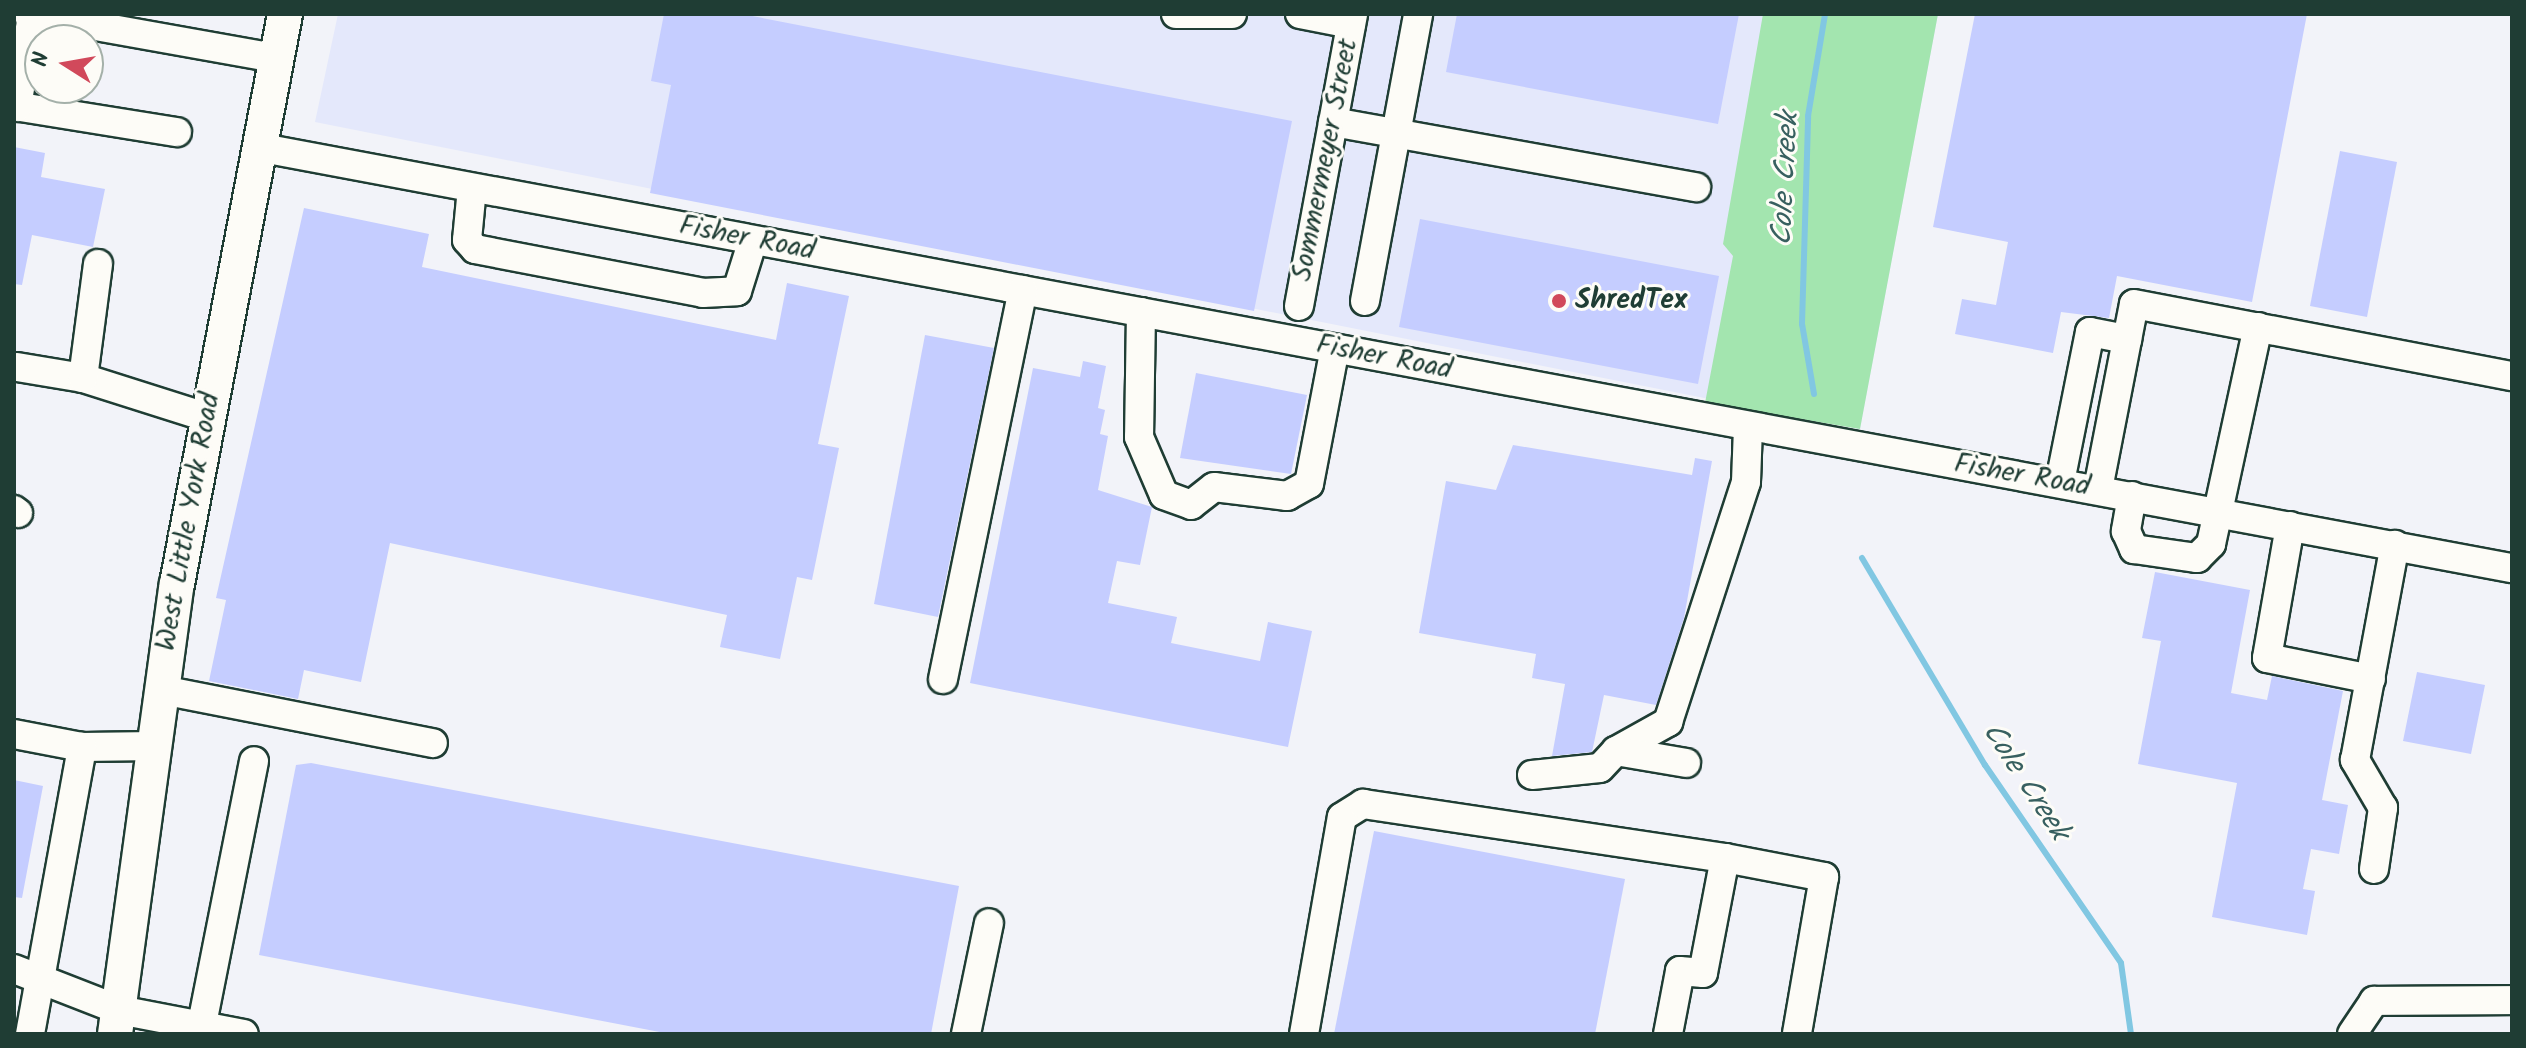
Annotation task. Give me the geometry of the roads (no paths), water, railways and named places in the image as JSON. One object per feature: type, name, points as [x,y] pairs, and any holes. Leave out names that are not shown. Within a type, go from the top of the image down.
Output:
[{"type":"main road","name":"West Little York Road","points":[[117,1022],[162,690],[206,417],[285,14]]},
{"type":"street","points":[[177,132],[15,106],[30,14],[275,58]]},
{"type":"street","points":[[1176,14],[1232,14]]},
{"type":"street","points":[[1300,14],[1352,19]]},
{"type":"street","points":[[1365,301],[1418,14]]},
{"type":"street","name":"Sommermeyer Street","points":[[1299,306],[1352,19]]},
{"type":"street","points":[[1333,122],[1696,187]]},
{"type":"street","name":"Fisher Road","points":[[257,147],[1748,428],[2060,482],[2512,568]]},
{"type":"street","points":[[472,188],[467,240],[475,249],[703,293],[737,291],[753,240]]},
{"type":"street","points":[[83,378],[98,264]]},
{"type":"street","points":[[943,679],[1023,290]]},
{"type":"street","points":[[2098,489],[2134,304],[2512,376]]},
{"type":"street","points":[[1141,312],[1139,437],[1164,495],[1191,505],[1214,487],[1287,496],[1309,484],[1335,348]]},
{"type":"street","points":[[2132,496],[2126,531],[2134,549],[2170,558],[2197,558],[2221,513],[2258,327]]},
{"type":"street","points":[[2060,482],[2090,332],[2127,339]]},
{"type":"street","points":[[17,367],[83,378],[206,417]]},
{"type":"street","points":[[1532,775],[1600,768],[1616,751],[1668,722],[1746,482],[1748,428]]},
{"type":"street","points":[[2290,526],[2267,658],[2371,679]]},
{"type":"street","points":[[2374,869],[2383,808],[2355,760],[2395,545]]},
{"type":"street","points":[[162,690],[433,743]]},
{"type":"street","points":[[14,734],[82,747],[155,746]]},
{"type":"street","points":[[30,1034],[28,971],[82,747]]},
{"type":"street","points":[[1616,751],[1686,763]]},
{"type":"street","points":[[200,1030],[254,761]]},
{"type":"street","points":[[1304,1034],[1342,817],[1363,804],[1725,858],[1824,877],[1797,1034]]},
{"type":"street","points":[[1668,1034],[1680,971],[1703,973],[1725,858]]},
{"type":"street","points":[[966,1034],[989,923]]},
{"type":"street","points":[[28,971],[117,1022],[244,1034]]},
{"type":"street","points":[[2352,1034],[2374,1001],[2512,1000]]},
{"type":"waterway","name":"Cole Creek","points":[[1814,394],[1802,324],[1808,116],[1825,14]]},
{"type":"waterway","name":"Cole Creek","points":[[1862,558],[1985,765],[2121,963],[2131,1034]]},
{"type":"place","name":"ShredTex","points":[[1559,301]]}]
